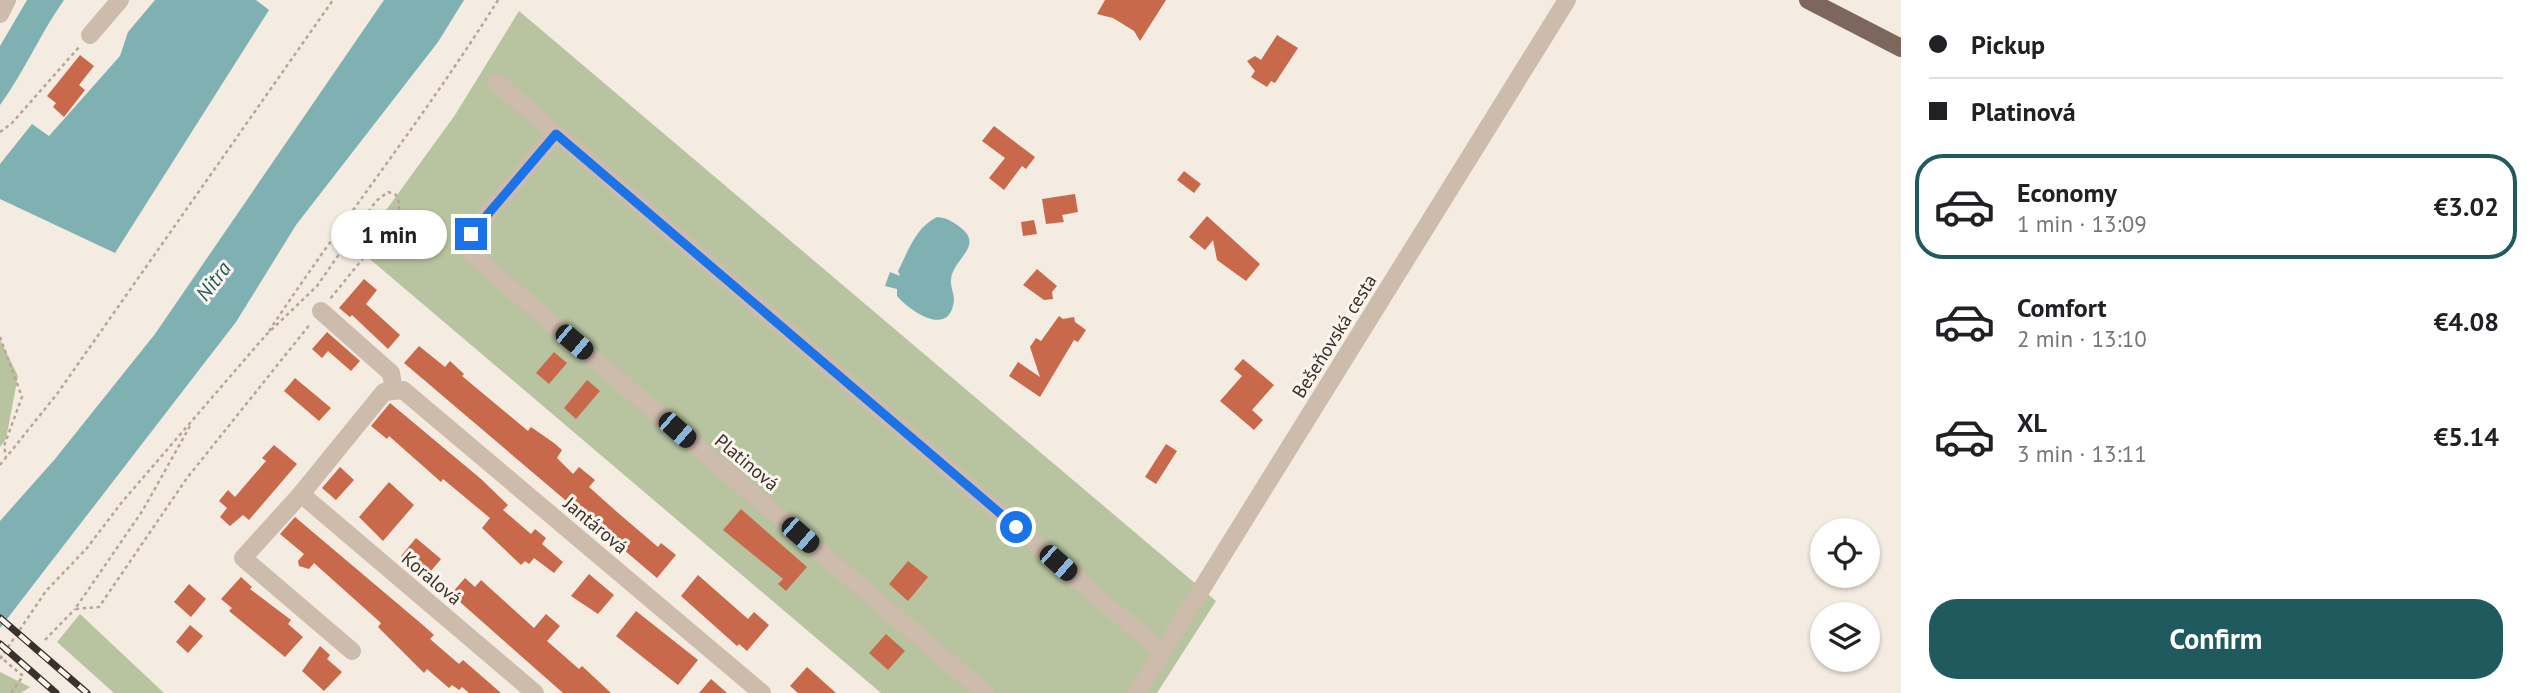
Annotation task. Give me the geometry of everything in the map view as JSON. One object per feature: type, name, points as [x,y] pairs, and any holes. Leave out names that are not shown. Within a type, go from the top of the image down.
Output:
[{"type":"main road","points":[[1808,0],[1901,48]]},
{"type":"street","points":[[0,13],[7,0]]},
{"type":"street","points":[[90,36],[120,0]]},
{"type":"street","name":"Bešeňovská cesta","points":[[1137,693],[1567,0]]},
{"type":"street","points":[[496,82],[1162,652]]},
{"type":"street","name":"Platinová","points":[[556,134],[471,234],[467,246],[471,254],[985,693]]},
{"type":"street","points":[[321,310],[391,373],[398,390],[384,392],[301,494],[243,558],[352,651]]},
{"type":"street","name":"Jantárová","points":[[398,390],[762,693]]},
{"type":"street","name":"Koralová","points":[[301,494],[535,693]]},
{"type":"path","points":[[0,465],[57,394],[332,0]]},
{"type":"path","points":[[266,335],[312,265],[463,57],[498,0]]},
{"type":"path","points":[[0,132],[12,123],[90,36]]},
{"type":"path","points":[[11,693],[23,676],[1,658],[46,591],[87,548],[144,475],[190,426],[266,335],[317,286],[376,201],[388,192],[396,195],[400,205],[395,219],[187,478],[99,607],[75,610]]},
{"type":"path","points":[[0,337],[22,397],[5,446],[6,457]]},
{"type":"path","points":[[45,640],[75,610],[143,510],[190,426]]},
{"type":"green space","points":[[519,11],[1216,601],[1157,693],[881,693],[358,249],[455,115]]},
{"type":"green space","points":[[0,340],[18,376],[6,439],[0,447]]},
{"type":"green space","points":[[80,614],[164,693],[114,693],[57,642]]},
{"type":"green space","points":[[0,672],[30,687],[21,693],[0,693]]},
{"type":"water","points":[[27,0],[64,0],[0,105],[0,46]]},
{"type":"water","points":[[155,0],[256,0],[269,10],[115,253],[0,199],[0,164],[32,124],[49,136],[120,56],[128,32]]},
{"type":"water","name":"Nitra","points":[[384,0],[464,0],[438,42],[296,225],[236,322],[0,628],[0,521],[55,459],[155,334]]},
{"type":"water","points":[[937,217],[956,224],[969,241],[951,279],[954,300],[951,312],[938,320],[920,314],[897,296],[897,289],[885,286],[890,272],[900,276],[898,271],[913,240],[923,227]]},
{"type":"building","points":[[1105,0],[1166,0],[1140,41],[1134,31],[1113,18],[1097,14]]},
{"type":"building","points":[[1277,35],[1298,48],[1275,83],[1271,81],[1267,87],[1251,77],[1255,71],[1247,61],[1255,56],[1261,60]]},
{"type":"building","points":[[80,55],[94,66],[79,85],[85,90],[64,117],[53,107],[56,103],[47,96]]},
{"type":"building","points":[[994,126],[1035,157],[1026,169],[1022,166],[1004,190],[989,178],[1005,158],[982,141]]},
{"type":"building","points":[[1184,171],[1201,184],[1194,193],[1177,180]]},
{"type":"building","points":[[1075,194],[1078,212],[1062,215],[1064,222],[1046,224],[1042,199]]},
{"type":"building","points":[[1207,216],[1260,264],[1246,281],[1217,260],[1213,240],[1205,250],[1189,237]]},
{"type":"building","points":[[1034,220],[1037,234],[1023,236],[1021,222]]},
{"type":"building","points":[[1037,269],[1057,286],[1052,292],[1053,299],[1044,300],[1023,285]]},
{"type":"building","points":[[364,279],[377,290],[366,304],[400,335],[388,349],[352,315],[350,317],[339,308]]},
{"type":"building","points":[[1059,316],[1063,319],[1074,317],[1075,322],[1086,330],[1078,342],[1074,340],[1040,397],[1009,376],[1018,362],[1040,377],[1030,347],[1036,338],[1041,341]]},
{"type":"building","points":[[327,332],[360,361],[351,371],[328,351],[322,358],[312,349]]},
{"type":"building","points":[[419,346],[445,367],[450,361],[464,374],[462,376],[528,431],[531,427],[554,443],[562,450],[557,458],[573,474],[579,467],[595,480],[589,487],[658,547],[661,543],[676,555],[657,578],[404,363]]},
{"type":"building","points":[[554,352],[567,363],[549,384],[536,373]]},
{"type":"building","points":[[1243,359],[1274,385],[1252,410],[1263,420],[1254,430],[1220,401],[1242,376],[1234,369]]},
{"type":"building","points":[[295,378],[331,408],[319,421],[284,391]]},
{"type":"building","points":[[587,380],[600,391],[576,419],[564,408]]},
{"type":"building","points":[[390,403],[481,479],[508,505],[503,510],[531,534],[535,529],[546,538],[542,544],[563,562],[554,573],[534,558],[529,564],[525,561],[521,565],[482,528],[490,518],[443,479],[441,482],[389,436],[387,439],[371,426]]},
{"type":"building","points":[[1166,444],[1177,451],[1156,484],[1145,477]]},
{"type":"building","points":[[274,445],[297,464],[249,520],[243,515],[230,526],[220,517],[227,508],[219,501],[228,490],[235,497],[266,461],[262,458]]},
{"type":"building","points":[[340,467],[354,480],[336,500],[322,488]]},
{"type":"building","points":[[389,482],[414,505],[383,541],[359,517]]},
{"type":"building","points":[[741,509],[807,567],[786,591],[778,584],[783,579],[723,530]]},
{"type":"building","points":[[295,517],[424,626],[434,635],[430,639],[459,664],[463,660],[501,693],[469,693],[462,687],[459,690],[452,685],[449,688],[427,669],[424,673],[378,627],[381,623],[314,563],[309,569],[299,566],[298,561],[304,554],[280,534]]},
{"type":"building","points":[[416,538],[441,559],[426,577],[401,556]]},
{"type":"building","points":[[908,561],[928,577],[908,601],[889,584]]},
{"type":"building","points":[[589,574],[614,595],[598,614],[571,596]]},
{"type":"building","points":[[698,575],[748,619],[754,612],[769,625],[747,651],[739,644],[737,646],[681,596]]},
{"type":"building","points":[[241,577],[252,587],[250,589],[291,620],[288,624],[303,637],[285,657],[229,611],[232,608],[221,599]]},
{"type":"building","points":[[465,578],[475,587],[481,580],[534,628],[546,614],[560,626],[547,641],[579,669],[582,666],[611,693],[563,693],[451,594]]},
{"type":"building","points":[[189,584],[206,599],[191,617],[174,602]]},
{"type":"building","points":[[636,611],[698,660],[678,685],[616,636]]},
{"type":"building","points":[[190,625],[203,636],[188,653],[176,642]]},
{"type":"building","points":[[886,634],[905,651],[888,670],[869,653]]},
{"type":"building","points":[[320,646],[330,655],[327,659],[342,672],[324,691],[302,671]]},
{"type":"building","points":[[807,667],[836,693],[798,693],[790,686]]},
{"type":"building","points":[[711,679],[727,693],[699,693]]},
{"type":"railway","points":[[0,618],[87,693]]},
{"type":"railway","points":[[0,644],[56,693]]},
{"type":"route","points":[[471,234],[556,134],[1016,527]]}]
